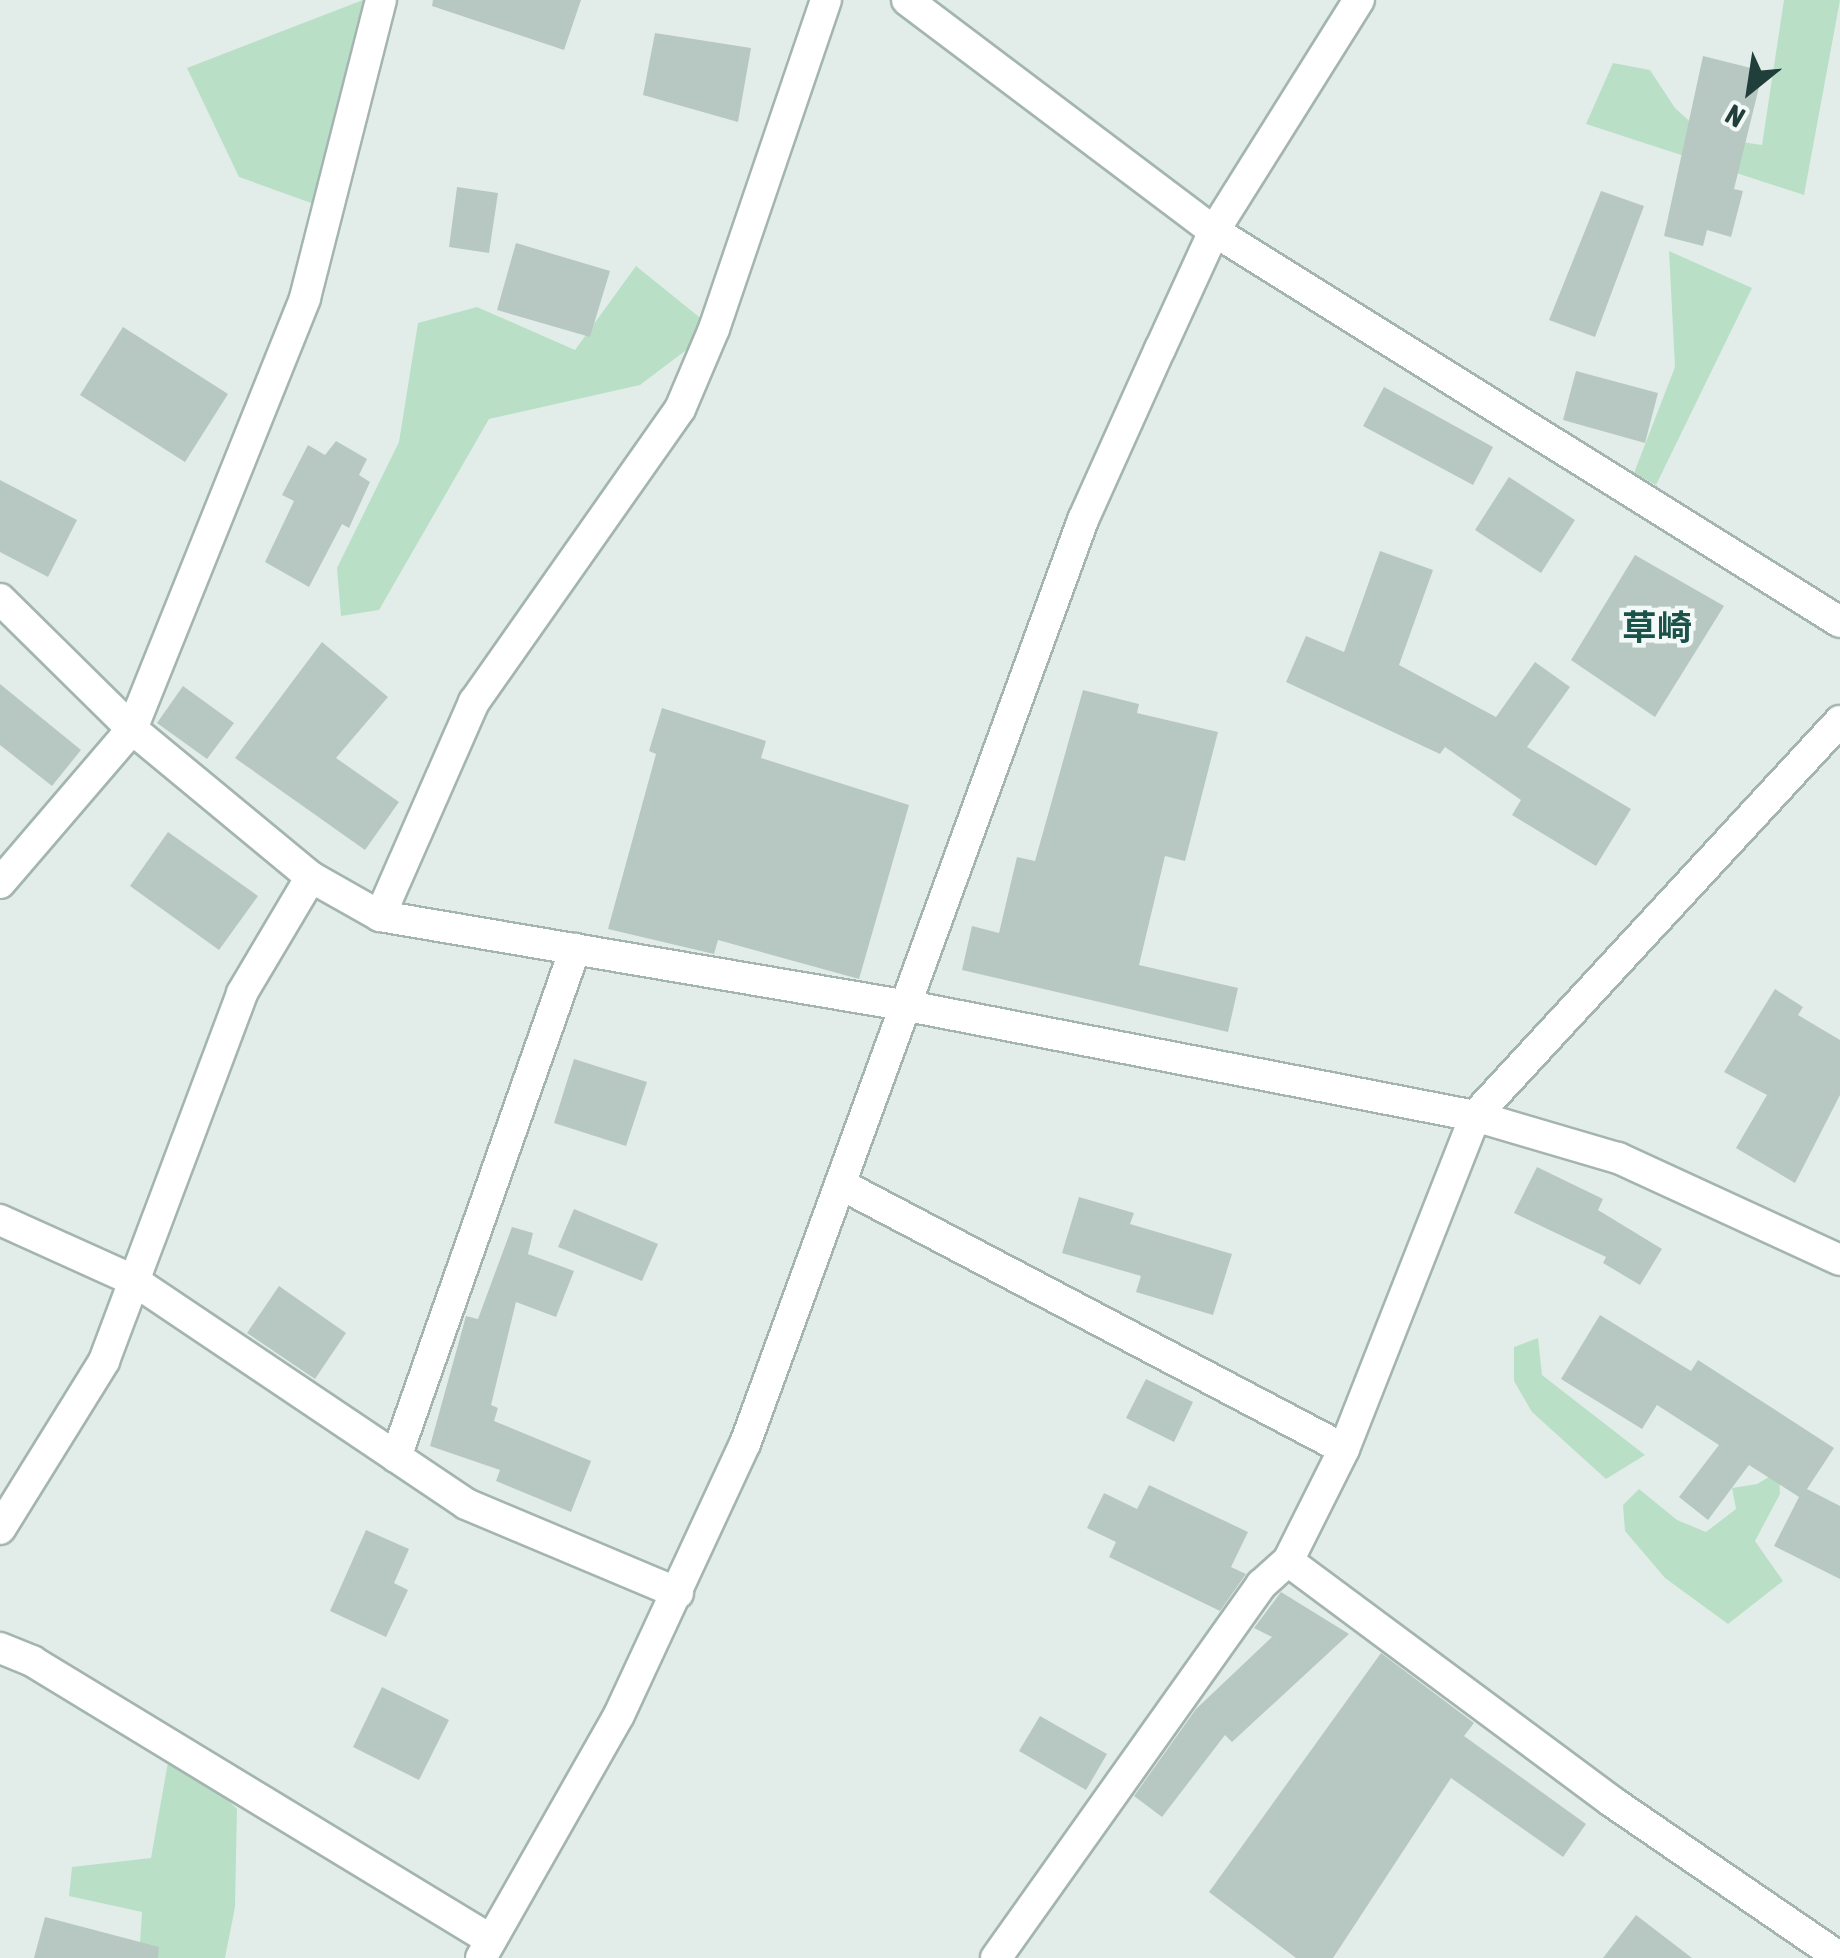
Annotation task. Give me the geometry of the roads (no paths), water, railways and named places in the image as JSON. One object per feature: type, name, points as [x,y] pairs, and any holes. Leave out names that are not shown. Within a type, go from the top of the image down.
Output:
[{"type":"street","points":[[0,884],[132,729],[305,298],[381,0]]},
{"type":"street","points":[[380,916],[474,702],[680,409],[714,330],[826,0]]},
{"type":"street","points":[[908,0],[1214,231],[1840,622]]},
{"type":"street","points":[[0,1648],[32,1661],[486,1949],[619,1715],[745,1444],[1083,520],[1214,231],[1359,0]]},
{"type":"street","points":[[0,600],[132,729],[311,877],[380,916],[908,1006],[1475,1116],[1618,1158],[1840,1260]]},
{"type":"street","points":[[996,1958],[1260,1585],[1288,1561],[1344,1449],[1475,1116],[1840,720]]},
{"type":"street","points":[[0,1530],[104,1361],[242,993],[311,877]]},
{"type":"street","points":[[396,1458],[575,949]]},
{"type":"street","points":[[842,1185],[1344,1449]]},
{"type":"street","points":[[0,1220],[133,1280],[466,1504],[678,1593]]},
{"type":"street","points":[[1288,1561],[1611,1801],[1840,1958]]},
{"type":"district","name":"草崎","points":[[1657,627]]}]
